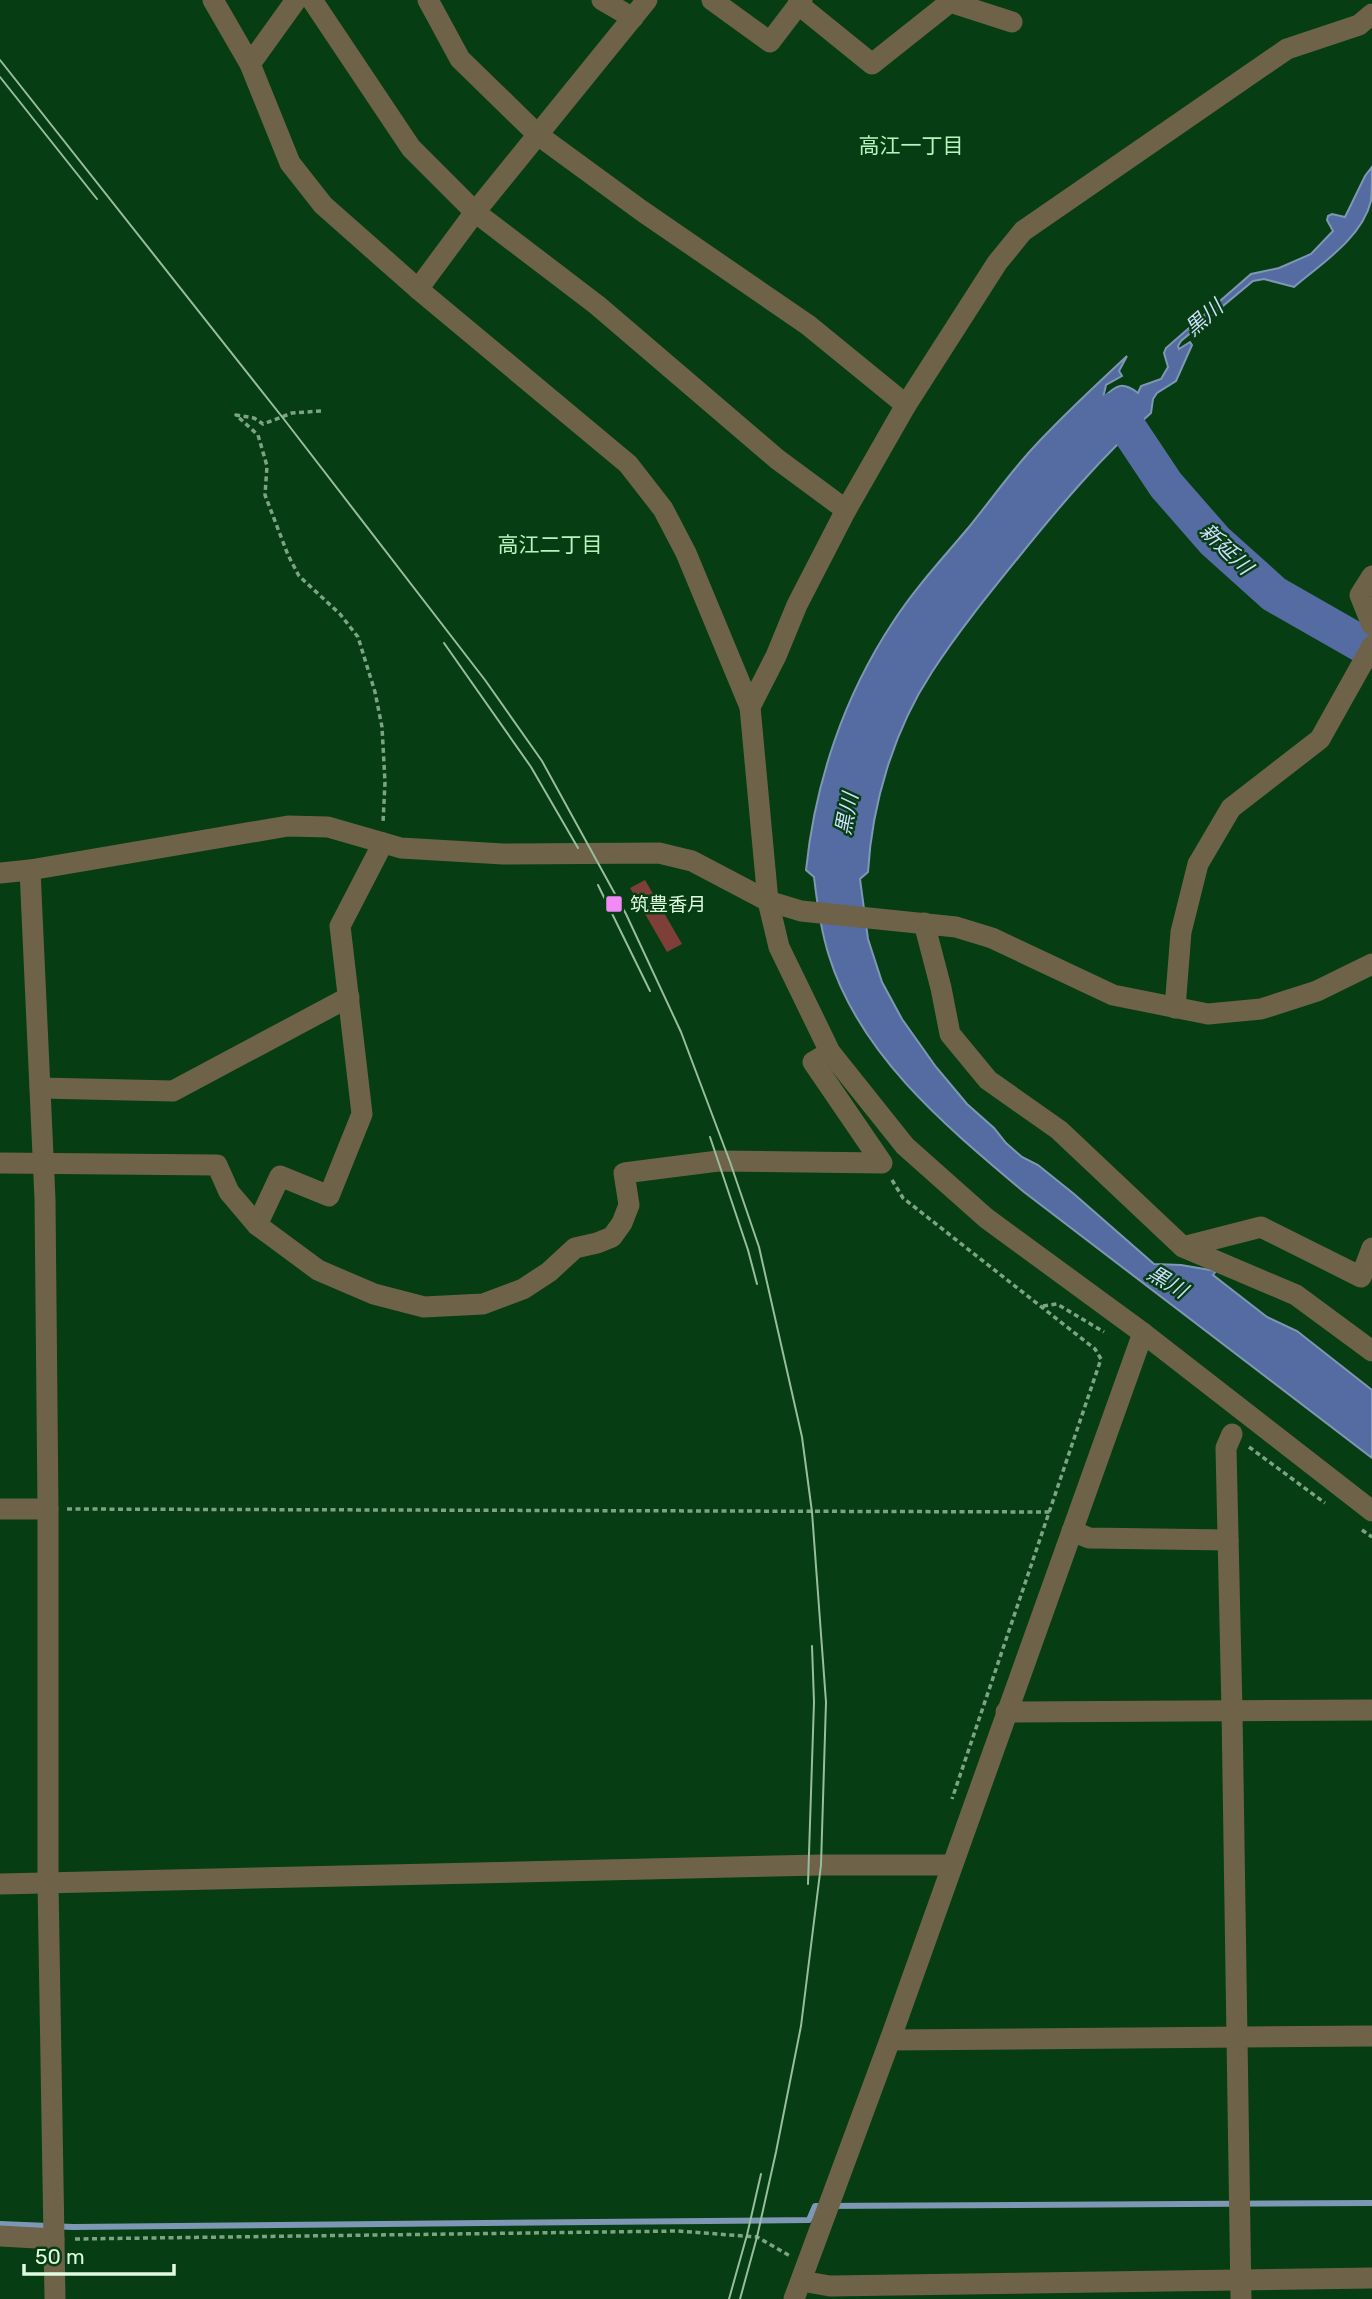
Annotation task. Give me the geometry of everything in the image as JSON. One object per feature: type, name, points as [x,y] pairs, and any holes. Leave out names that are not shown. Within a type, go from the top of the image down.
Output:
[{"type":"street","points":[[213,0],[250,64],[290,163],[323,205],[418,289],[628,464],[663,509],[687,553],[750,707],[768,901],[779,947],[830,1052],[905,1146],[986,1218],[1140,1342],[1372,1511]]},
{"type":"street","points":[[250,64],[296,0]]},
{"type":"street","points":[[312,0],[411,148],[475,212],[597,305],[777,459],[846,510]]},
{"type":"street","points":[[428,0],[460,59],[538,135],[642,211],[808,325],[906,405]]},
{"type":"street","points":[[602,0],[633,18]]},
{"type":"street","points":[[418,289],[475,212],[647,0]]},
{"type":"street","points":[[712,0],[770,42],[800,2],[872,64],[950,2],[1012,22]]},
{"type":"street","points":[[750,707],[776,656],[797,605],[846,510],[906,405],[997,263],[1023,231],[1287,49],[1359,25],[1372,14]]},
{"type":"street","points":[[1372,576],[1360,595],[1372,625]]},
{"type":"street","points":[[1175,1007],[1181,932],[1198,863],[1231,808],[1320,739],[1372,646]]},
{"type":"street","points":[[0,873],[288,826],[328,827],[401,848],[503,854],[659,853],[692,861],[768,901],[801,911],[956,927],[992,938],[1113,995],[1208,1014],[1261,1009],[1317,991],[1372,964]]},
{"type":"street","points":[[257,1225],[280,1176],[329,1196],[362,1114],[340,926],[383,843]]},
{"type":"street","points":[[30,870],[44,1162],[48,1883],[55,2299]]},
{"type":"street","points":[[924,923],[950,1034],[988,1080],[1059,1130],[1183,1247],[1296,1295],[1372,1351]]},
{"type":"street","points":[[40,1088],[173,1091],[348,997]]},
{"type":"street","points":[[830,1052],[813,1062],[882,1163]]},
{"type":"street","points":[[0,1163],[217,1165],[229,1192],[257,1225],[318,1270],[374,1294],[424,1307],[483,1304],[523,1289],[549,1272],[575,1248],[612,1237],[622,1223],[629,1205],[624,1173],[718,1161],[882,1163]]},
{"type":"street","points":[[1183,1247],[1261,1227],[1361,1277],[1372,1248]]},
{"type":"street","points":[[1140,1342],[801,2282],[830,2286],[1241,2289],[1372,2278]]},
{"type":"street","points":[[1232,1434],[1226,1448],[1241,2289]]},
{"type":"street","points":[[0,1509],[48,1509]]},
{"type":"street","points":[[1072,1531],[1089,1538],[1228,1540]]},
{"type":"street","points":[[1006,1712],[1372,1710]]},
{"type":"street","points":[[0,1884],[821,1865],[951,1866]]},
{"type":"street","points":[[890,2040],[1372,2036]]},
{"type":"street","points":[[0,2236],[54,2239]]},
{"type":"path","points":[[321,411],[292,413],[263,424],[254,418],[236,415],[258,435],[267,467],[265,495],[299,576],[340,614],[358,637],[375,692],[382,727],[385,782],[383,843]]},
{"type":"path","points":[[882,1163],[904,1198],[1095,1349],[1101,1359],[951,1802]]},
{"type":"path","points":[[1041,1306],[1057,1304],[1140,1342]]},
{"type":"path","points":[[1232,1434],[1330,1506]]},
{"type":"path","points":[[48,1509],[1050,1512]]},
{"type":"path","points":[[1362,1530],[1372,1537]]},
{"type":"path","points":[[54,2239],[678,2231],[758,2236],[801,2282]]},
{"type":"water","name":"黒川","points":[[1372,167],[1371,201],[1359,227],[1350,238],[1294,287],[1264,279],[1253,281],[1181,341],[1179,349],[1190,342],[1192,345],[1176,381],[1157,393],[1153,399],[1151,413],[1098,464],[1065,501],[952,643],[919,694],[896,743],[874,820],[868,872],[860,879],[868,939],[882,982],[902,1019],[936,1067],[967,1104],[1022,1157],[1038,1165],[1074,1194],[1154,1264],[1216,1271],[1213,1275],[1267,1317],[1297,1331],[1372,1390],[1372,1458],[1024,1192],[965,1142],[909,1087],[862,1026],[843,992],[824,937],[814,877],[806,870],[816,805],[834,741],[846,710],[876,650],[920,585],[1032,449],[1127,356],[1119,371],[1122,376],[1106,385],[1103,398],[1119,386],[1128,387],[1138,393],[1141,386],[1161,379],[1168,367],[1164,353],[1166,348],[1251,274],[1279,268],[1311,254],[1333,231],[1327,220],[1328,216],[1332,214],[1345,217]]},
{"type":"building","points":[[645,880],[682,944],[667,952],[630,888]]},
{"type":"waterway","name":"新延川","points":[[1113,411],[1130,431],[1166,485],[1215,541],[1274,594],[1372,650]]},
{"type":"waterway","points":[[0,2224],[73,2227],[809,2220],[815,2206],[1372,2203]]},
{"type":"tram line","points":[[0,60],[283,418],[485,680],[542,761],[626,914],[681,1032],[759,1247],[802,1437],[812,1512],[826,1702],[821,1865],[801,2026],[776,2152],[740,2299]]},
{"type":"tram line","points":[[0,77],[97,199]]},
{"type":"tram line","points":[[444,643],[531,767],[578,848]]},
{"type":"tram line","points":[[598,885],[650,991]]},
{"type":"tram line","points":[[710,1137],[757,1284]]},
{"type":"tram line","points":[[808,1884],[814,1702],[812,1646]]},
{"type":"tram line","points":[[729,2299],[761,2174]]},
{"type":"place","name":"筑豊香月","points":[[614,904]]},
{"type":"district","name":"高江一丁目","points":[[911,146]]},
{"type":"district","name":"高江二丁目","points":[[550,545]]}]
